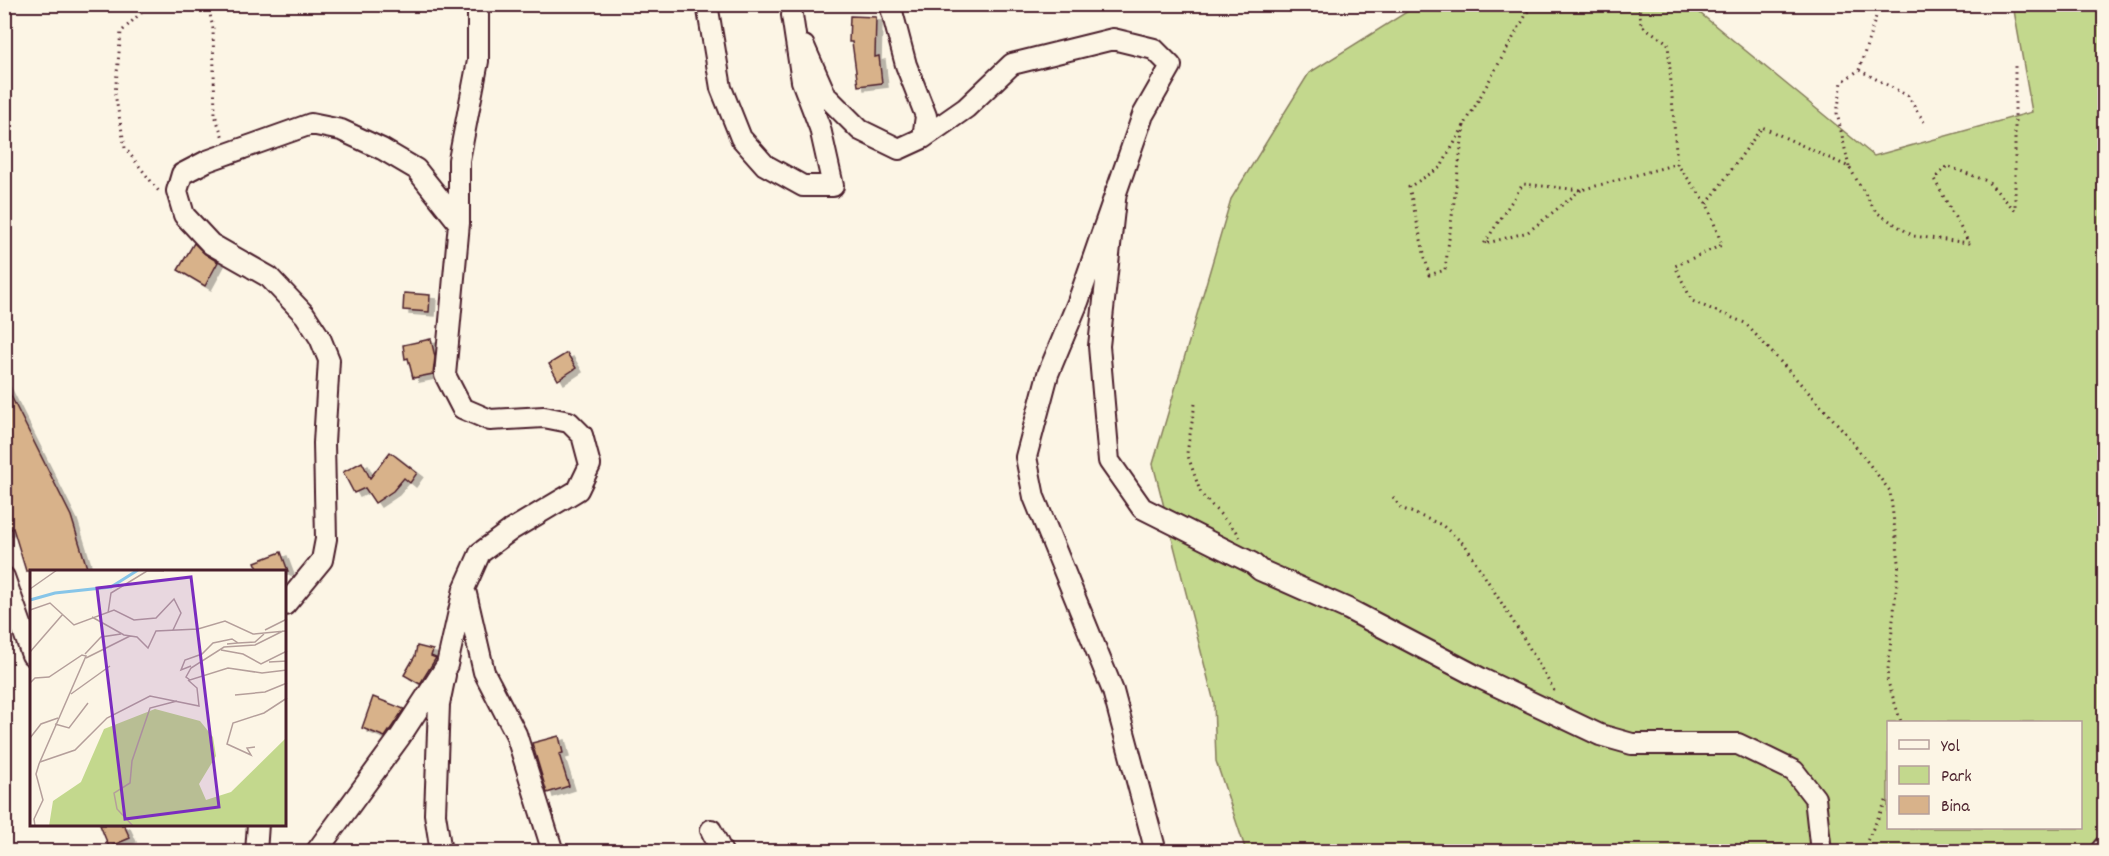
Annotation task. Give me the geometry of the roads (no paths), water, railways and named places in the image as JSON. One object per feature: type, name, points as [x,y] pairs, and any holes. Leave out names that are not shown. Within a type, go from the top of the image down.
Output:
[{"type":"street","points":[[441,852],[435,814],[439,704],[464,589],[480,553],[511,530],[578,490],[590,465],[582,435],[569,422],[544,417],[490,420],[462,408],[445,375],[459,223],[459,160],[478,61],[478,4]]},
{"type":"street","points":[[707,4],[721,88],[741,138],[765,165],[803,186],[833,186],[820,129],[802,81],[790,10]]},
{"type":"street","points":[[890,4],[906,65],[926,116],[923,138]]},
{"type":"street","points":[[790,10],[826,96],[860,130],[899,149],[923,138],[966,108],[1012,64],[1113,39],[1154,49],[1171,66],[1143,115],[1078,302],[1048,374],[1026,457],[1034,496],[1113,691],[1156,852]]},
{"type":"street","points":[[286,604],[322,560],[326,538],[324,443],[329,360],[320,338],[306,315],[269,277],[211,244],[184,215],[177,190],[182,174],[207,161],[311,124],[341,130],[382,149],[416,170],[459,223]]},
{"type":"street","points":[[1116,191],[1099,346],[1109,461],[1142,507],[1252,563],[1260,570],[1358,614],[1480,678],[1600,735],[1632,744],[1738,744],[1794,771],[1815,798],[1821,852]]},
{"type":"street","points":[[4,577],[30,649]]},
{"type":"street","points":[[464,589],[484,672],[516,734],[553,852]]},
{"type":"street","points":[[316,852],[400,737],[447,665]]},
{"type":"street","points":[[256,852],[258,826]]},
{"type":"street","points":[[711,830],[722,852]]},
{"type":"street","points":[[2100,852],[2104,847]]}]
